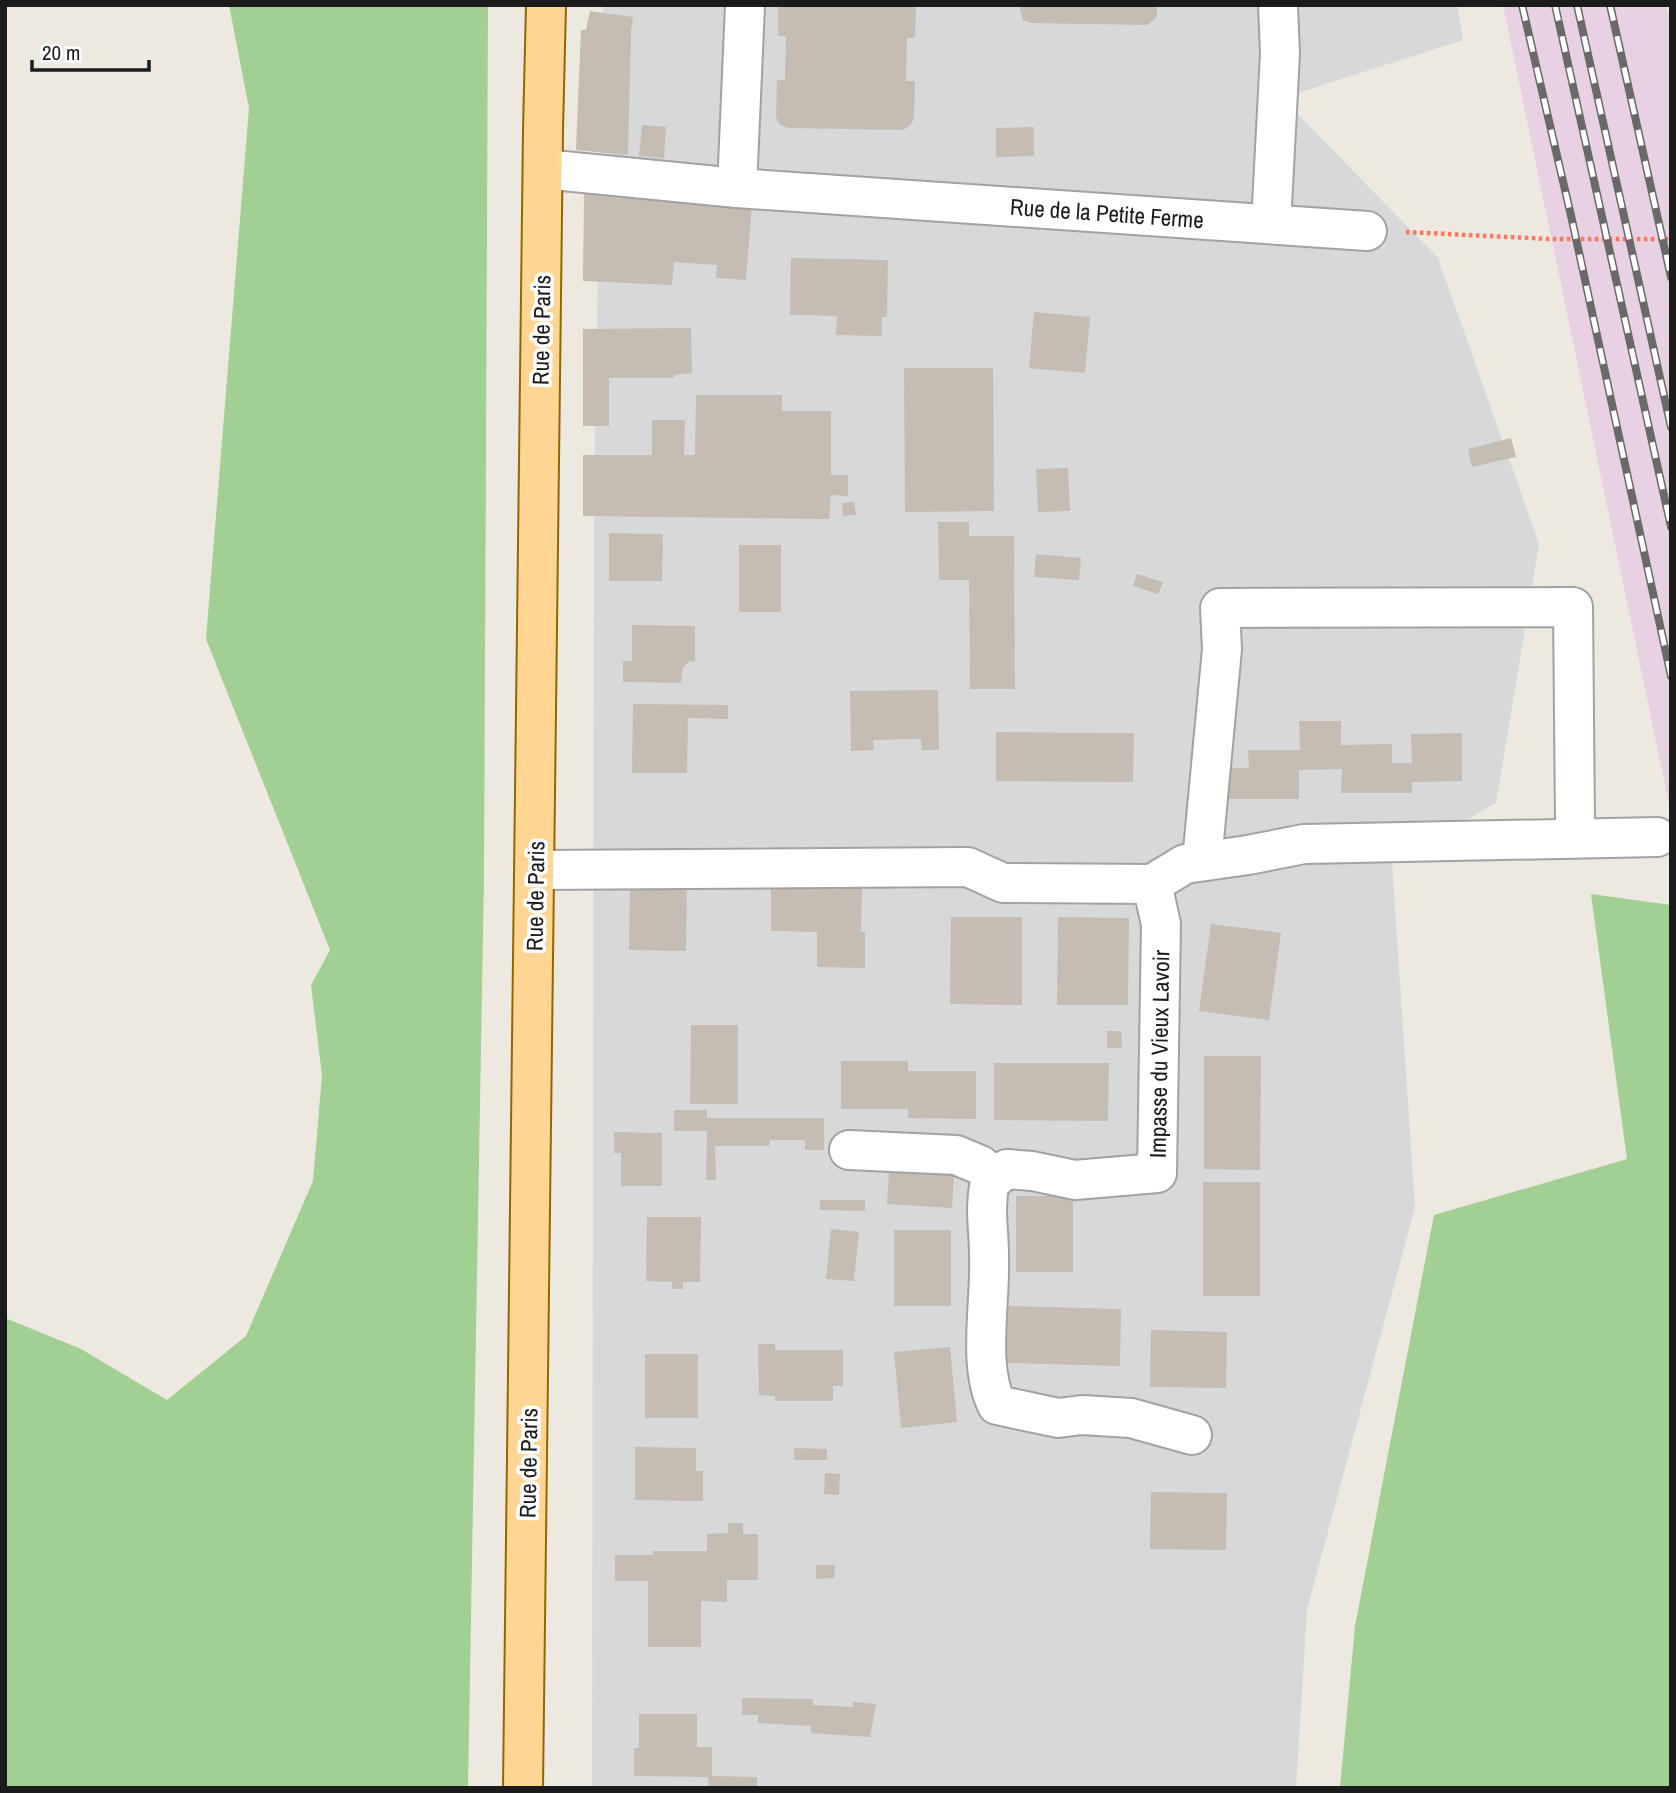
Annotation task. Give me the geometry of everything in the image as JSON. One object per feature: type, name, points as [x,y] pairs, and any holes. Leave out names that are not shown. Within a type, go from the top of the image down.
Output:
[{"type":"main road","name":"Rue de Paris","points":[[523,1788],[547,5]]},
{"type":"street","points":[[737,188],[745,5]]},
{"type":"street","points":[[1270,224],[1280,54],[1278,5]]},
{"type":"street","name":"Rue de la Petite Ferme","points":[[543,169],[737,188],[1367,230]]},
{"type":"street","points":[[1202,861],[1222,649],[1220,608],[1573,607],[1575,822]]},
{"type":"street","points":[[536,870],[968,867],[1003,883],[1152,884],[1185,864],[1304,844],[1657,837]]},
{"type":"street","name":"Impasse du Vieux Lavoir","points":[[996,1177],[1007,1169],[1075,1180],[1157,1173],[1161,924],[1152,884]]},
{"type":"street","points":[[849,1150],[956,1156],[981,1164],[996,1177],[990,1181],[986,1203],[989,1256],[989,1389],[997,1405],[1058,1418],[1082,1415],[1131,1418],[1192,1435]]},
{"type":"path","points":[[1367,230],[1550,239],[1671,239]]},
{"type":"shaded area","points":[[603,5],[1457,5],[1463,40],[1282,98],[1438,258],[1539,544],[1496,803],[1392,862],[1415,1207],[1307,1610],[1296,1788],[592,1788],[594,491]]},
{"type":"shaded area","points":[[1503,5],[1666,5],[1671,24],[1671,814]]},
{"type":"green space","points":[[229,5],[488,5],[484,876],[468,1788],[5,1788],[5,1318],[81,1349],[167,1400],[246,1336],[313,1181],[322,1075],[311,985],[330,950],[206,639],[249,108]]},
{"type":"green space","points":[[1591,894],[1671,905],[1671,1788],[1340,1788],[1355,1626],[1434,1215],[1627,1159]]},
{"type":"building","points":[[778,5],[916,5],[915,38],[907,38],[906,81],[915,81],[914,118],[911,125],[903,130],[788,128],[779,124],[776,117],[777,80],[785,80],[786,36],[778,36]]},
{"type":"building","points":[[1019,5],[1157,5],[1157,13],[1155,19],[1147,25],[1031,23],[1023,20]]},
{"type":"building","points":[[590,11],[633,17],[628,155],[576,150],[581,30],[586,30]]},
{"type":"building","points":[[642,125],[666,127],[664,158],[639,156]]},
{"type":"building","points":[[1034,127],[1034,156],[996,157],[996,128]]},
{"type":"building","points":[[584,193],[752,203],[746,280],[716,278],[717,265],[674,262],[672,285],[583,281]]},
{"type":"building","points":[[791,258],[888,260],[887,317],[882,317],[882,336],[836,335],[837,316],[790,315]]},
{"type":"building","points":[[1034,312],[1090,317],[1085,373],[1029,368]]},
{"type":"building","points":[[691,328],[692,373],[675,375],[673,378],[609,378],[609,426],[583,426],[583,329]]},
{"type":"building","points":[[904,368],[993,368],[994,511],[905,512]]},
{"type":"building","points":[[696,395],[782,395],[782,411],[831,411],[831,475],[848,475],[848,496],[831,495],[829,519],[583,516],[583,455],[652,455],[652,420],[685,420],[684,455],[695,455]]},
{"type":"building","points":[[1511,438],[1516,457],[1472,467],[1468,449]]},
{"type":"building","points":[[1068,468],[1070,511],[1038,512],[1036,469]]},
{"type":"building","points":[[854,502],[856,515],[843,516],[842,503]]},
{"type":"building","points":[[938,522],[969,522],[969,536],[1014,536],[1015,689],[970,689],[969,580],[939,580]]},
{"type":"building","points":[[609,533],[663,534],[662,581],[609,581]]},
{"type":"building","points":[[739,545],[781,545],[781,612],[739,612]]},
{"type":"building","points":[[1036,554],[1081,558],[1079,580],[1034,577]]},
{"type":"building","points":[[1137,574],[1163,582],[1158,594],[1133,586]]},
{"type":"building","points":[[632,625],[695,626],[695,662],[689,661],[682,669],[681,683],[623,682],[623,661],[632,661]]},
{"type":"building","points":[[938,690],[939,750],[922,750],[921,739],[873,740],[874,750],[851,751],[850,691]]},
{"type":"building","points":[[633,704],[728,705],[728,719],[688,718],[687,773],[632,773]]},
{"type":"building","points":[[1299,721],[1341,721],[1341,745],[1392,744],[1392,763],[1412,763],[1411,734],[1462,733],[1462,781],[1412,782],[1412,793],[1341,793],[1342,769],[1299,770],[1299,799],[1228,799],[1231,768],[1249,768],[1248,750],[1300,750]]},
{"type":"building","points":[[996,732],[1134,733],[1133,782],[996,781]]},
{"type":"building","points":[[630,883],[687,883],[686,951],[629,950]]},
{"type":"building","points":[[771,885],[862,886],[861,932],[865,932],[865,968],[817,967],[817,932],[771,931]]},
{"type":"building","points":[[951,917],[1022,917],[1022,1005],[950,1004]]},
{"type":"building","points":[[1058,917],[1129,918],[1128,1005],[1057,1005]]},
{"type":"building","points":[[1211,924],[1281,933],[1269,1020],[1199,1011]]},
{"type":"building","points":[[691,1025],[738,1025],[738,1104],[690,1104]]},
{"type":"building","points":[[1107,1031],[1121,1031],[1122,1048],[1107,1048]]},
{"type":"building","points":[[1204,1056],[1261,1056],[1260,1170],[1204,1169]]},
{"type":"building","points":[[841,1061],[908,1061],[908,1071],[976,1071],[976,1119],[908,1118],[908,1109],[841,1109]]},
{"type":"building","points":[[994,1063],[1109,1063],[1108,1121],[994,1120]]},
{"type":"building","points":[[674,1110],[707,1110],[707,1118],[824,1118],[824,1150],[805,1150],[805,1140],[770,1140],[769,1146],[715,1146],[716,1180],[706,1180],[707,1131],[674,1131]]},
{"type":"building","points":[[614,1132],[662,1133],[662,1186],[621,1186],[621,1153],[614,1153]]},
{"type":"building","points":[[889,1171],[954,1175],[952,1208],[887,1204]]},
{"type":"building","points":[[1203,1182],[1260,1182],[1260,1296],[1203,1296]]},
{"type":"building","points":[[1016,1196],[1073,1196],[1073,1272],[1016,1272]]},
{"type":"building","points":[[820,1200],[865,1200],[865,1211],[820,1210]]},
{"type":"building","points":[[647,1217],[701,1217],[700,1282],[683,1282],[683,1289],[672,1289],[672,1282],[646,1281]]},
{"type":"building","points":[[831,1229],[859,1232],[854,1281],[826,1279]]},
{"type":"building","points":[[894,1230],[951,1230],[951,1306],[894,1306]]},
{"type":"building","points":[[1007,1306],[1121,1309],[1120,1366],[1006,1363]]},
{"type":"building","points":[[1151,1330],[1227,1332],[1226,1388],[1150,1387]]},
{"type":"building","points":[[758,1344],[775,1344],[775,1350],[843,1350],[843,1386],[833,1386],[833,1401],[775,1401],[775,1396],[759,1395]]},
{"type":"building","points":[[950,1347],[957,1422],[901,1428],[894,1352]]},
{"type":"building","points":[[645,1354],[698,1354],[698,1418],[645,1418]]},
{"type":"building","points":[[635,1447],[696,1448],[696,1471],[703,1471],[703,1501],[635,1500]]},
{"type":"building","points":[[794,1448],[827,1449],[827,1460],[794,1460]]},
{"type":"building","points":[[825,1473],[840,1474],[839,1495],[824,1494]]},
{"type":"building","points":[[1151,1492],[1227,1493],[1226,1550],[1150,1549]]},
{"type":"building","points":[[728,1523],[743,1523],[743,1534],[758,1534],[758,1580],[727,1580],[727,1602],[701,1601],[701,1647],[648,1647],[648,1581],[615,1581],[615,1555],[653,1555],[653,1551],[707,1551],[707,1534],[728,1533]]},
{"type":"building","points":[[816,1565],[835,1565],[834,1578],[816,1579]]},
{"type":"building","points":[[742,1698],[813,1699],[813,1705],[853,1707],[853,1702],[876,1704],[870,1737],[811,1733],[811,1726],[758,1723],[758,1715],[742,1715]]},
{"type":"building","points":[[639,1714],[697,1714],[697,1747],[712,1747],[712,1776],[757,1777],[757,1788],[709,1788],[708,1777],[634,1776],[634,1748],[639,1748]]},
{"type":"railway","points":[[1522,5],[1572,220],[1671,676]]},
{"type":"railway","points":[[1555,5],[1671,527]]},
{"type":"railway","points":[[1577,5],[1671,427]]},
{"type":"railway","points":[[1610,5],[1671,277]]}]
